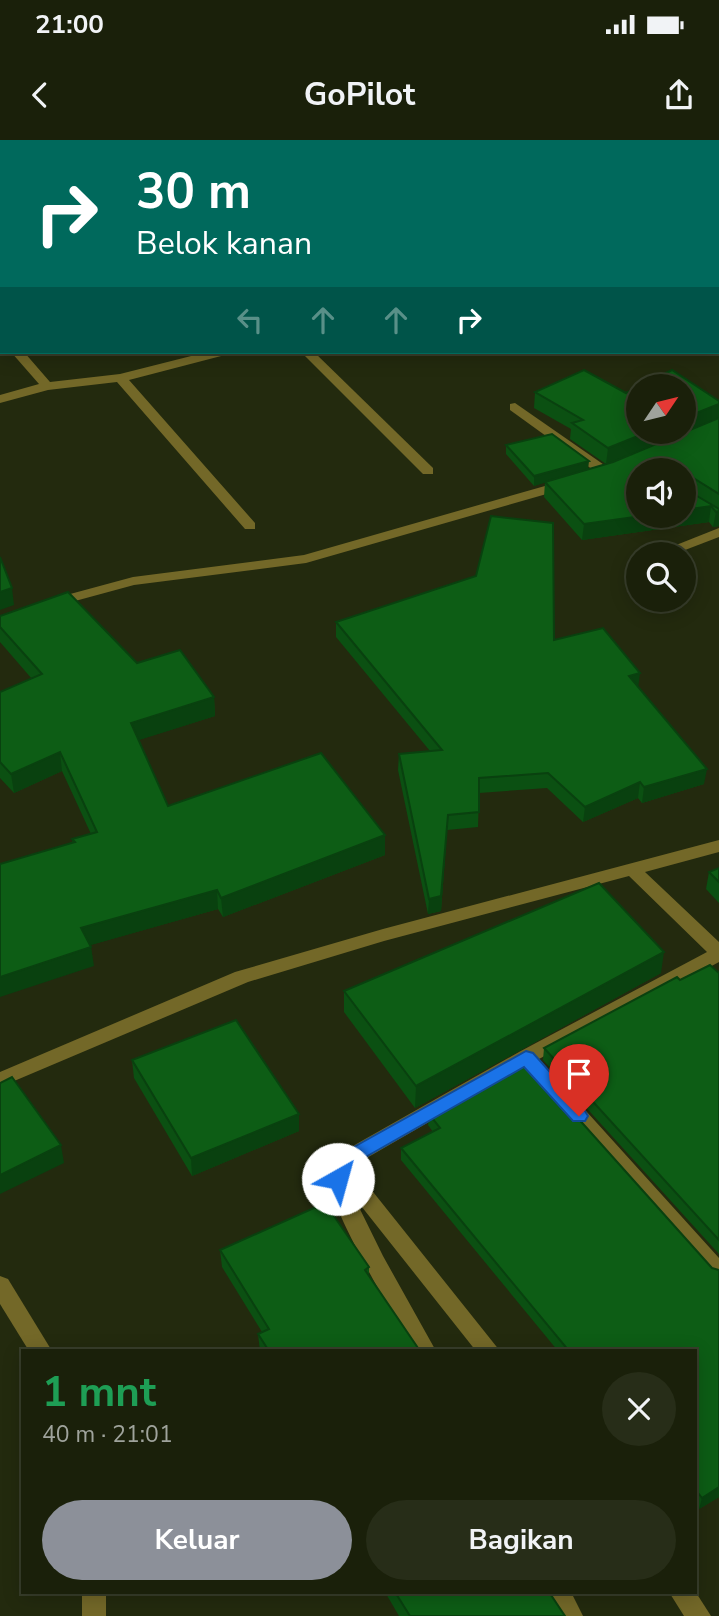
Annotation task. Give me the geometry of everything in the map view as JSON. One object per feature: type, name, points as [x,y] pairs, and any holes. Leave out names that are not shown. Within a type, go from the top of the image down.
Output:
[{"type":"street","points":[[19,354],[47,386]]},
{"type":"street","points":[[0,399],[47,386],[120,378],[213,354]]},
{"type":"street","points":[[309,354],[429,471]]},
{"type":"street","points":[[120,378],[250,526]]},
{"type":"street","points":[[515,407],[593,476]]},
{"type":"street","points":[[39,608],[133,581],[306,559],[623,465]]},
{"type":"street","points":[[692,542],[719,532]]},
{"type":"street","points":[[0,1080],[242,977],[360,941],[719,846]]},
{"type":"street","points":[[424,1349],[348,1210],[338,1179],[342,1167],[358,1153],[526,1057],[719,954],[632,869]]},
{"type":"street","points":[[526,1057],[719,1272]]},
{"type":"street","points":[[342,1167],[487,1349]]},
{"type":"street","points":[[0,1285],[40,1349]]},
{"type":"street","points":[[94,1594],[94,1616]]},
{"type":"street","points":[[559,1594],[571,1616]]},
{"type":"street","points":[[682,1594],[699,1616]]},
{"type":"building","points":[[584,370],[626,393],[626,441],[608,448],[572,423],[583,420],[535,392]]},
{"type":"building","points":[[696,386],[719,401],[719,404],[696,413]]},
{"type":"building","points":[[719,418],[719,494],[696,480],[696,458],[626,458],[626,518],[584,524],[545,482],[613,462],[656,444],[696,444],[696,428]]},
{"type":"building","points":[[552,434],[589,461],[534,476],[506,445]]},
{"type":"building","points":[[696,495],[719,511],[716,512],[711,506],[696,508]]},
{"type":"building","points":[[491,516],[553,523],[554,640],[603,628],[640,673],[629,676],[707,769],[644,787],[640,782],[585,807],[548,773],[479,778],[479,812],[448,815],[441,896],[429,899],[399,754],[442,750],[336,622],[476,576]]},
{"type":"building","points":[[0,557],[12,588],[0,592]]},
{"type":"building","points":[[68,592],[137,663],[180,650],[214,697],[131,723],[168,806],[321,753],[385,835],[221,898],[217,890],[81,928],[91,947],[0,977],[0,864],[75,842],[72,839],[97,832],[60,752],[11,774],[0,762],[0,692],[42,674],[0,627],[0,616]]},
{"type":"building","points":[[719,868],[719,882],[709,872]]},
{"type":"building","points":[[599,883],[664,952],[416,1086],[344,991]]},
{"type":"building","points":[[710,965],[719,973],[719,1240],[544,1048],[677,977],[680,980]]},
{"type":"building","points":[[236,1020],[299,1114],[191,1158],[132,1060]]},
{"type":"building","points":[[525,1059],[712,1268],[719,1270],[719,1487],[702,1498],[697,1492],[697,1349],[567,1349],[401,1148],[440,1128],[429,1114]]},
{"type":"building","points":[[12,1077],[61,1145],[0,1175],[0,1083]]},
{"type":"building","points":[[325,1203],[369,1267],[365,1270],[419,1349],[268,1349],[258,1334],[269,1329],[220,1250]]},
{"type":"building","points":[[396,1594],[550,1594],[565,1616],[410,1616]]},
{"type":"route","points":[[338,1179],[342,1167],[358,1153],[526,1057],[579,1116]]}]
